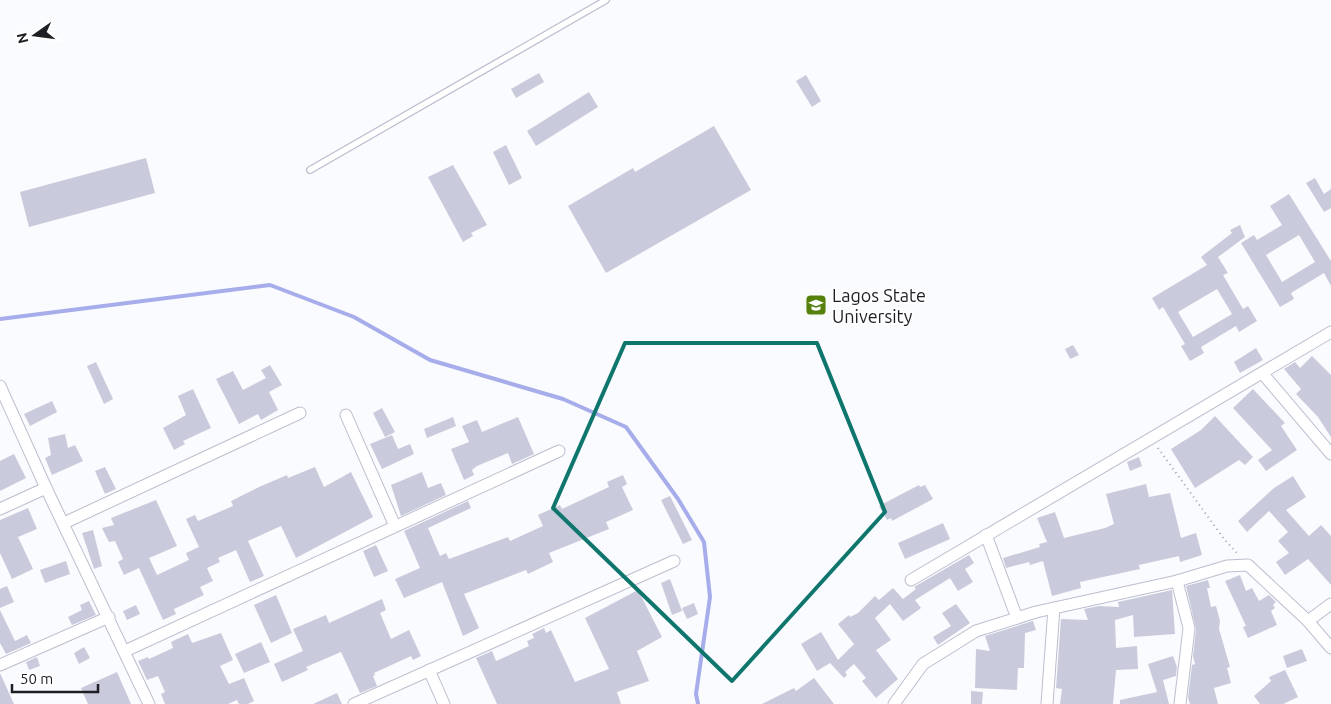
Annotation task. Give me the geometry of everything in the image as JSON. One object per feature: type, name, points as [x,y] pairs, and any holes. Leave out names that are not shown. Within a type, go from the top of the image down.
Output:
[{"type":"street","points":[[911,580],[1150,437],[1263,374],[1331,332]]},
{"type":"street","points":[[1263,374],[1331,454]]},
{"type":"street","points":[[0,386],[46,488],[149,704]]},
{"type":"street","points":[[64,523],[300,413]]},
{"type":"street","points":[[346,415],[395,526]]},
{"type":"street","points":[[125,651],[559,451]]},
{"type":"street","points":[[0,509],[46,488]]},
{"type":"street","points":[[986,535],[1017,618]]},
{"type":"street","points":[[354,704],[674,561]]},
{"type":"street","points":[[899,702],[923,664],[947,647],[976,631],[1054,608],[1177,581],[1227,566],[1248,564],[1308,621],[1331,648]]},
{"type":"street","points":[[1177,581],[1189,628],[1180,704]]},
{"type":"street","points":[[1308,621],[1331,604]]},
{"type":"street","points":[[1047,704],[1054,608]]},
{"type":"street","points":[[0,665],[109,617]]},
{"type":"street","points":[[429,670],[444,704]]},
{"type":"lane","points":[[310,170],[606,0]]},
{"type":"path","points":[[1150,437],[1224,539],[1248,564]]},
{"type":"highlighted area","points":[[625,343],[817,343],[885,512],[732,681],[553,508]]},
{"type":"building","points":[[539,73],[544,82],[516,98],[511,89]]},
{"type":"building","points":[[806,75],[821,101],[812,107],[796,81]]},
{"type":"building","points":[[589,92],[598,107],[536,146],[527,131]]},
{"type":"building","points":[[714,126],[751,190],[606,273],[568,206],[633,168],[635,172]]},
{"type":"building","points":[[506,145],[522,178],[509,185],[493,152]]},
{"type":"building","points":[[146,158],[155,193],[29,227],[20,192]]},
{"type":"building","points":[[453,165],[487,225],[471,233],[473,236],[463,242],[428,177]]},
{"type":"building","points":[[1315,178],[1324,194],[1331,189],[1331,208],[1324,212],[1306,183]]},
{"type":"building","points":[[1289,194],[1331,261],[1331,286],[1324,273],[1291,293],[1294,299],[1280,307],[1241,243],[1254,235],[1257,240],[1282,225],[1270,206]],"holes":[[[1299,235],[1315,262],[1282,282],[1266,255]]]},
{"type":"building","points":[[1240,225],[1245,237],[1218,257],[1228,273],[1223,275],[1243,309],[1248,306],[1257,321],[1239,332],[1236,326],[1201,347],[1204,353],[1190,361],[1181,346],[1185,344],[1163,307],[1159,310],[1152,298],[1207,265],[1201,257],[1232,233],[1230,230]],"holes":[[[1217,289],[1232,314],[1193,337],[1178,312]]]},
{"type":"building","points":[[1073,345],[1079,355],[1070,359],[1065,349]]},
{"type":"building","points":[[1256,348],[1263,360],[1240,373],[1234,362]]},
{"type":"building","points":[[1312,356],[1331,375],[1331,437],[1318,417],[1296,394],[1301,389],[1284,369],[1295,362],[1300,368]]},
{"type":"building","points":[[96,362],[113,399],[104,404],[87,366]]},
{"type":"building","points":[[270,365],[282,385],[269,392],[278,410],[261,420],[258,414],[239,424],[216,379],[233,371],[243,390],[266,378],[261,370]]},
{"type":"building","points":[[193,389],[211,428],[183,441],[185,444],[174,450],[163,428],[186,415],[178,396]]},
{"type":"building","points":[[1253,389],[1285,423],[1281,426],[1297,450],[1266,471],[1258,460],[1272,450],[1233,408]]},
{"type":"building","points":[[52,401],[57,412],[30,426],[24,414]]},
{"type":"building","points":[[382,408],[395,432],[385,437],[373,413]]},
{"type":"building","points":[[1215,416],[1253,457],[1245,465],[1239,460],[1195,488],[1171,449],[1201,430]]},
{"type":"building","points":[[453,417],[456,426],[427,438],[424,429]]},
{"type":"building","points":[[518,417],[534,454],[512,464],[508,453],[477,466],[472,470],[474,475],[464,480],[451,449],[469,442],[462,426],[477,420],[482,432]]},
{"type":"building","points":[[65,434],[68,448],[75,445],[83,461],[52,475],[45,458],[51,455],[48,438]]},
{"type":"building","points":[[392,435],[398,449],[410,444],[414,454],[382,469],[370,444]]},
{"type":"building","points":[[14,454],[26,478],[0,491],[0,461]]},
{"type":"building","points":[[1139,457],[1142,466],[1130,471],[1127,462]]},
{"type":"building","points":[[105,467],[116,489],[105,494],[95,471]]},
{"type":"building","points":[[315,467],[324,487],[351,472],[373,517],[296,558],[281,526],[248,541],[264,576],[250,582],[236,550],[218,558],[220,562],[207,568],[213,581],[200,587],[204,595],[174,609],[176,614],[163,620],[139,568],[124,575],[118,562],[123,559],[115,541],[109,542],[102,528],[114,525],[111,518],[156,500],[177,546],[149,558],[157,575],[189,560],[186,553],[199,547],[186,519],[195,515],[198,521],[233,506],[231,501],[259,487],[287,475],[288,478]]},
{"type":"building","points":[[422,472],[428,488],[441,483],[446,495],[401,516],[391,485]]},
{"type":"building","points":[[623,475],[627,484],[622,487],[633,510],[606,522],[609,529],[549,553],[553,562],[528,574],[526,570],[464,594],[479,628],[463,636],[442,582],[404,598],[395,579],[420,568],[404,531],[468,501],[471,508],[428,528],[440,556],[446,553],[449,559],[508,537],[510,541],[543,526],[538,515],[560,505],[562,509],[609,487],[607,482]]},
{"type":"building","points":[[1293,476],[1306,497],[1286,510],[1309,536],[1321,525],[1331,536],[1331,585],[1308,559],[1285,575],[1276,562],[1289,553],[1278,541],[1288,532],[1269,511],[1247,532],[1238,521],[1274,488]]},
{"type":"building","points":[[1146,484],[1149,497],[1170,493],[1181,538],[1196,533],[1202,555],[1180,562],[1179,556],[1139,565],[1140,569],[1080,582],[1081,588],[1052,596],[1043,561],[1030,565],[1029,562],[1006,568],[1003,558],[1040,547],[1039,544],[1047,542],[1037,518],[1055,512],[1064,538],[1105,528],[1114,524],[1106,494]]},
{"type":"building","points":[[919,485],[920,487],[925,485],[933,499],[892,521],[891,518],[887,520],[879,506]]},
{"type":"building","points":[[670,496],[692,540],[683,544],[661,500]]},
{"type":"building","points":[[28,508],[37,529],[18,537],[33,569],[12,579],[0,553],[0,520]]},
{"type":"building","points":[[943,523],[950,539],[905,559],[898,543]]},
{"type":"building","points":[[93,530],[102,566],[94,569],[82,533]]},
{"type":"building","points":[[376,545],[388,571],[374,577],[363,551]]},
{"type":"building","points":[[969,555],[974,563],[965,569],[973,582],[958,591],[950,578],[915,600],[921,608],[903,621],[890,604],[875,618],[891,640],[876,650],[898,679],[876,698],[862,681],[866,678],[854,664],[845,672],[847,675],[844,678],[830,663],[817,671],[801,644],[821,632],[838,660],[854,644],[838,624],[849,615],[850,617],[858,613],[875,596],[879,600],[893,588],[903,599],[916,589],[914,587]]},
{"type":"building","points":[[66,561],[70,574],[45,583],[40,570]]},
{"type":"building","points":[[1240,575],[1246,591],[1252,588],[1259,601],[1269,595],[1276,602],[1273,605],[1275,608],[1271,611],[1277,625],[1248,638],[1243,627],[1246,626],[1225,581]]},
{"type":"building","points":[[670,579],[682,611],[672,615],[661,583]]},
{"type":"building","points":[[1208,580],[1210,588],[1207,588],[1211,607],[1216,606],[1220,621],[1219,629],[1230,667],[1227,668],[1231,683],[1214,688],[1218,704],[1190,704],[1188,698],[1192,665],[1195,664],[1193,656],[1196,629],[1186,586]]},
{"type":"building","points":[[7,586],[14,602],[0,608],[0,589]]},
{"type":"building","points":[[638,590],[662,637],[637,651],[649,681],[617,692],[621,704],[497,704],[476,658],[492,651],[496,661],[529,646],[527,641],[534,638],[532,634],[544,628],[546,633],[551,630],[575,682],[609,669],[585,618]]},
{"type":"building","points":[[1172,590],[1175,634],[1134,637],[1133,615],[1115,620],[1116,648],[1137,646],[1138,669],[1116,670],[1113,704],[1060,704],[1062,689],[1056,688],[1061,619],[1088,620],[1084,609],[1099,606],[1119,607],[1118,602]]},
{"type":"building","points":[[276,595],[292,633],[271,643],[254,605]]},
{"type":"building","points":[[382,599],[386,610],[380,613],[391,639],[409,630],[421,656],[413,660],[411,656],[374,673],[375,675],[373,676],[377,686],[360,693],[341,652],[306,667],[308,670],[282,682],[274,664],[303,651],[293,629],[326,615],[329,623]]},
{"type":"building","points":[[89,601],[96,615],[72,625],[68,617],[82,610],[80,605]]},
{"type":"building","points":[[694,603],[698,614],[687,619],[682,608]]},
{"type":"building","points":[[956,604],[970,623],[938,645],[933,637],[951,626],[942,613]]},
{"type":"building","points":[[136,605],[140,614],[127,620],[123,611]]},
{"type":"building","points":[[0,610],[15,641],[27,635],[31,643],[6,654],[0,643]]},
{"type":"building","points":[[1033,621],[1036,630],[1025,633],[1024,668],[1018,668],[1017,690],[975,688],[976,649],[990,651],[985,636]]},
{"type":"building","points":[[221,633],[233,660],[220,666],[229,684],[244,678],[254,701],[248,704],[239,704],[237,700],[228,704],[165,704],[161,694],[165,692],[158,676],[147,680],[138,661],[148,657],[149,659],[173,648],[171,642],[188,634],[192,643]]},
{"type":"building","points":[[261,642],[270,662],[244,673],[235,654]]},
{"type":"building","points":[[84,647],[90,658],[79,664],[74,653]]},
{"type":"building","points":[[1302,649],[1307,661],[1287,668],[1283,656]]},
{"type":"building","points":[[1173,656],[1177,667],[1176,676],[1163,680],[1169,704],[1120,704],[1120,700],[1157,692],[1148,664]]},
{"type":"building","points":[[37,657],[40,666],[29,670],[26,662]]},
{"type":"building","points":[[1285,670],[1298,697],[1283,704],[1260,704],[1254,696],[1271,681],[1269,677]]},
{"type":"building","points":[[117,672],[131,704],[88,704],[81,688]]},
{"type":"building","points":[[0,673],[14,704],[0,704]]},
{"type":"building","points":[[814,678],[834,704],[762,704],[794,688],[796,691]]},
{"type":"building","points":[[971,691],[983,692],[982,704],[971,704]]},
{"type":"building","points":[[337,693],[342,704],[313,704]]},
{"type":"waterway","points":[[0,319],[270,285],[354,317],[430,360],[563,399],[626,427],[678,499],[704,542],[710,597],[696,694],[698,704]]},
{"type":"place","name":"Lagos State University","points":[[816,305]]}]
